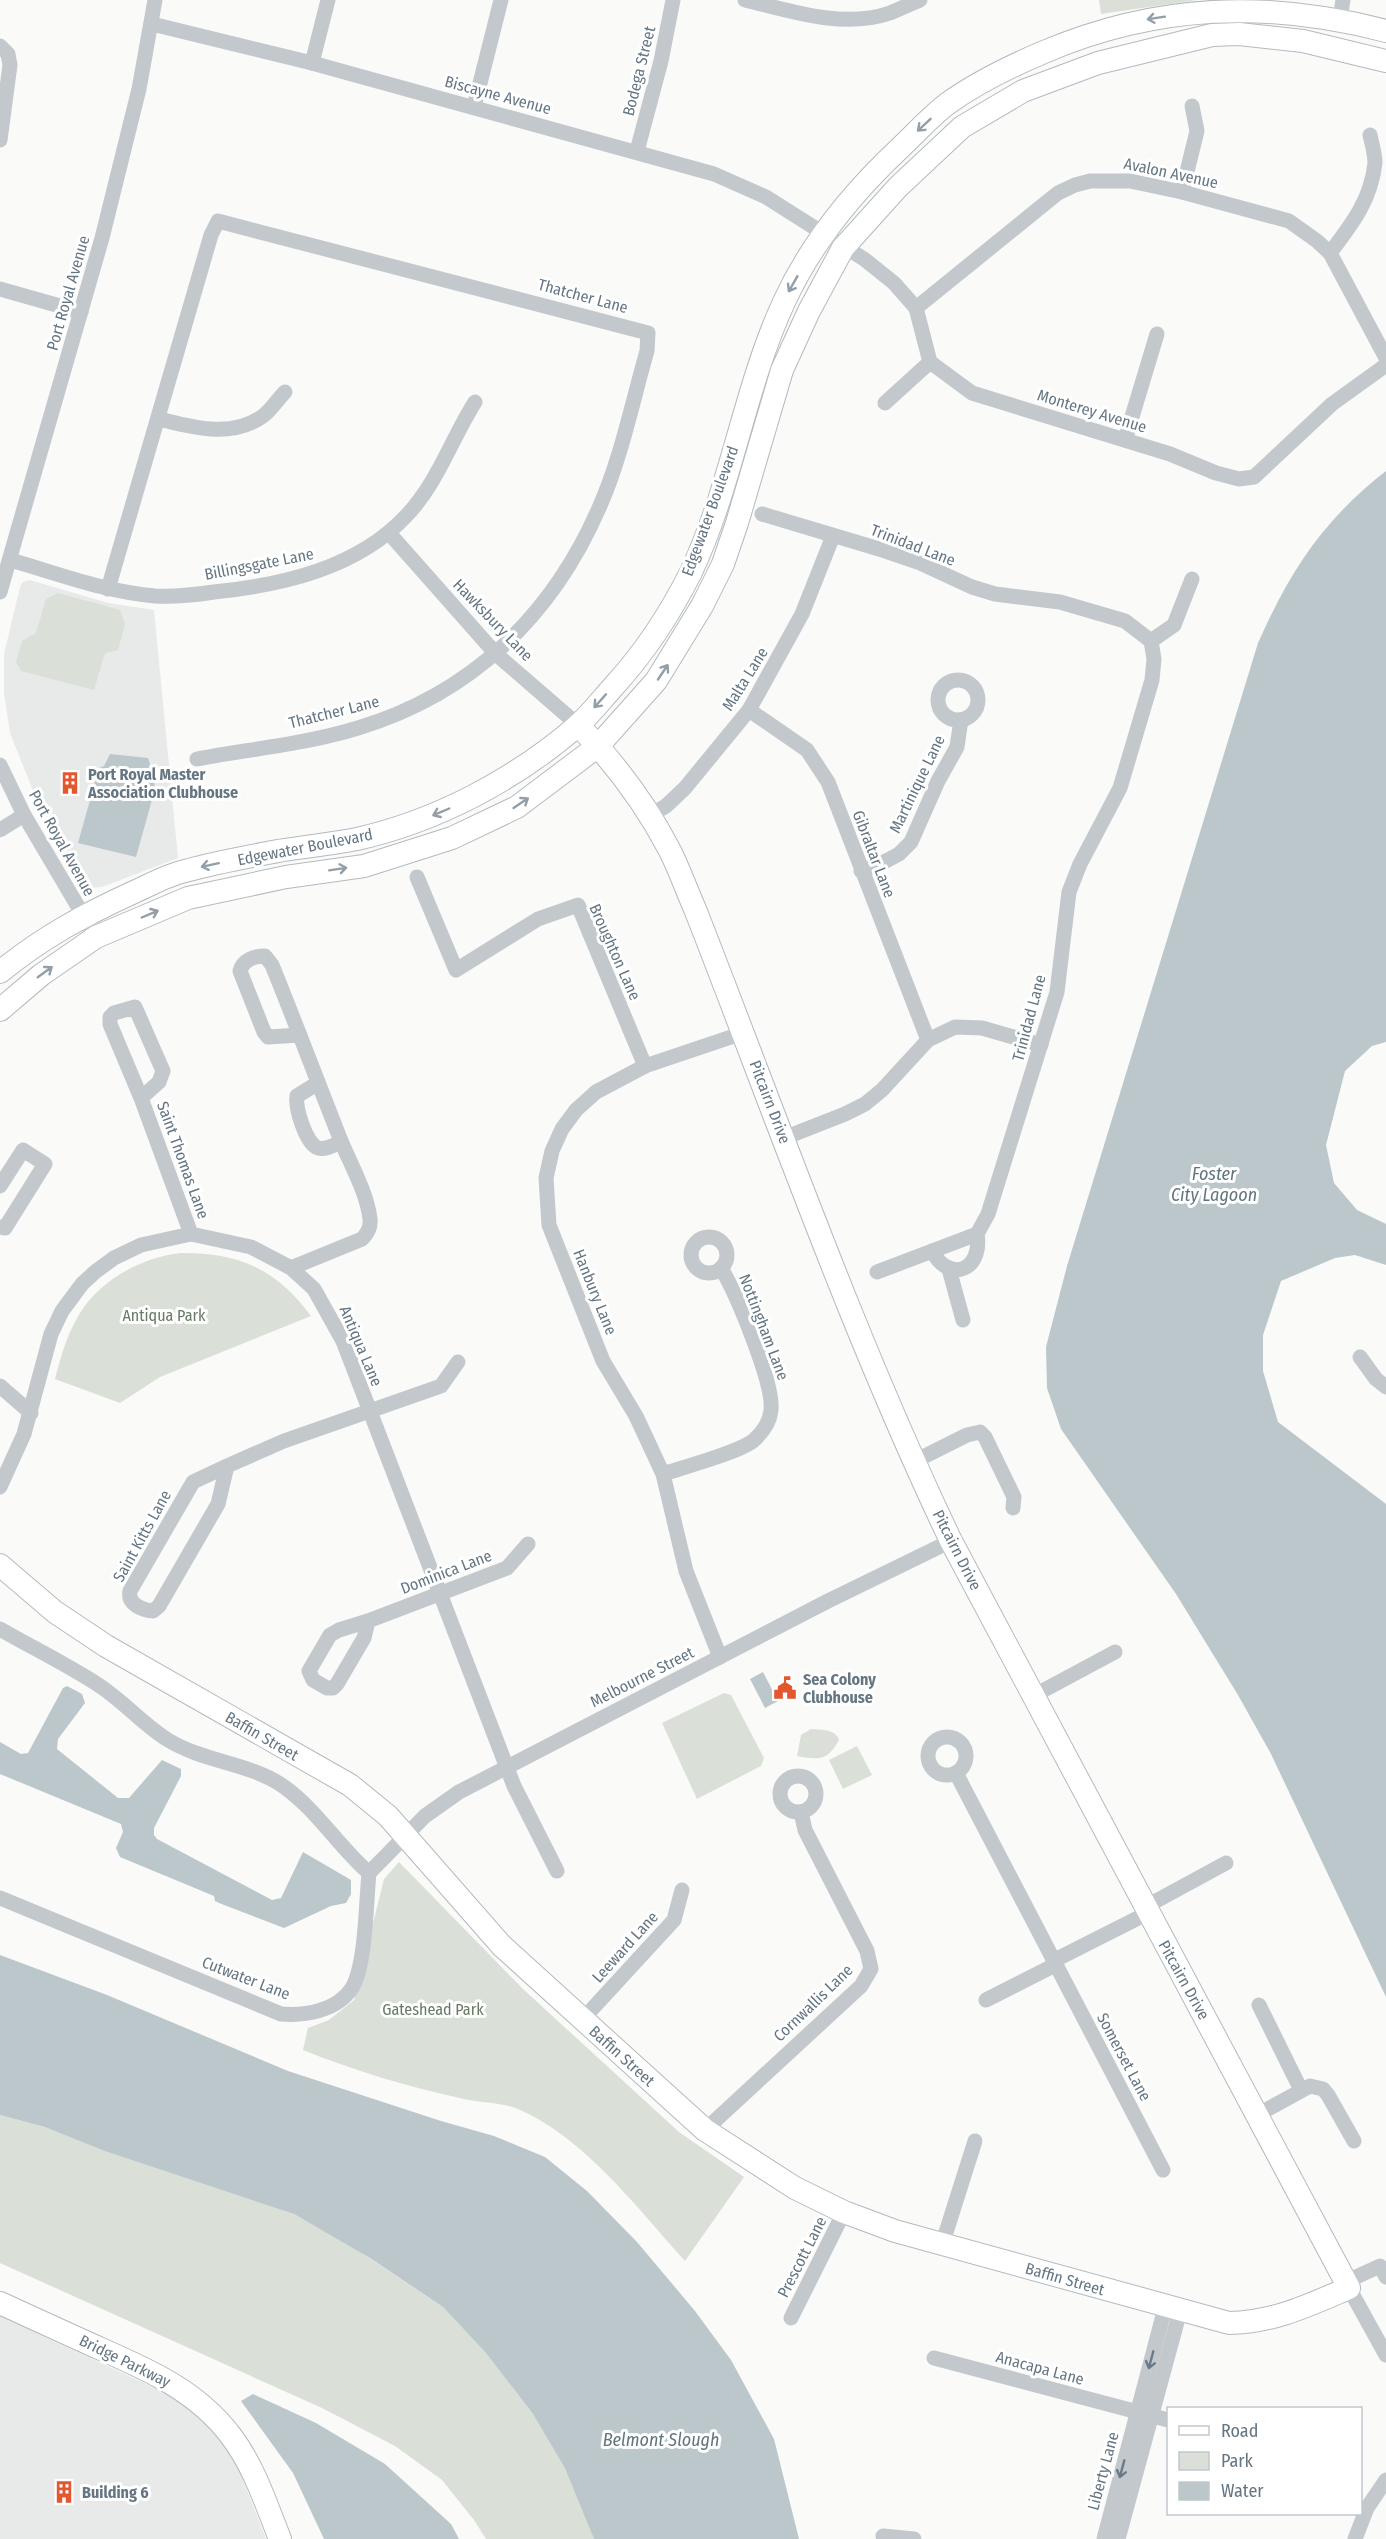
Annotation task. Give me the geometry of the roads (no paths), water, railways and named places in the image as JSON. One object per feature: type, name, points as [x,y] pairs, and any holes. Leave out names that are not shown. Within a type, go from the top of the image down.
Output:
[{"type":"street","name":"Port Royal Avenue","points":[[0,592],[123,159],[156,0]]},
{"type":"street","points":[[312,63],[328,0]]},
{"type":"street","points":[[474,107],[501,0]]},
{"type":"street","name":"Bodega Street","points":[[637,151],[661,61],[674,0]]},
{"type":"street","points":[[745,0],[811,16],[849,19],[888,14],[920,0]]},
{"type":"street","name":"Edgewater Boulevard","points":[[0,972],[39,942],[82,916],[180,872],[282,850],[358,839],[441,813],[505,778],[578,725],[634,663],[680,593],[693,568],[768,340],[785,298],[822,233],[879,168],[945,105],[1011,66],[1073,39],[1135,21],[1220,9],[1274,11],[1341,9],[1386,31]]},
{"type":"street","points":[[1341,9],[1356,38],[1386,48]]},
{"type":"street","name":"Edgewater Boulevard","points":[[1172,44],[1183,32],[1193,27],[1250,22],[1309,29],[1325,27],[1341,9]]},
{"type":"street","name":"Biscayne Avenue","points":[[152,24],[312,63],[714,174],[766,197],[822,233]]},
{"type":"street","name":"Edgewater Boulevard","points":[[0,1010],[40,975],[96,937],[188,898],[286,878],[364,866],[452,838],[517,807],[598,746],[656,681],[702,606],[723,564],[782,370],[809,310],[843,248],[898,187],[962,127],[1023,91],[1098,63],[1212,35],[1239,34],[1303,41],[1386,61]]},
{"type":"street","points":[[0,46],[8,54],[10,66],[0,140]]},
{"type":"street","points":[[1182,192],[1197,131],[1192,106]]},
{"type":"street","points":[[1329,253],[1360,213],[1365,199],[1375,161],[1371,135]]},
{"type":"street","name":"Avalon Avenue","points":[[916,308],[1044,202],[1075,184],[1108,179],[1130,181],[1182,192],[1289,221],[1317,241],[1329,253],[1386,358]]},
{"type":"street","name":"Thatcher Lane","points":[[108,588],[211,236],[218,221],[648,333],[647,351],[600,507],[573,561],[549,597],[496,654],[444,691],[397,715],[332,735],[197,759]]},
{"type":"street","points":[[822,233],[864,259],[894,283],[916,308],[930,362],[885,404]]},
{"type":"street","points":[[0,289],[81,312]]},
{"type":"street","points":[[1125,440],[1157,334]]},
{"type":"street","name":"Monterey Avenue","points":[[930,362],[972,393],[1125,440],[1239,479],[1254,477],[1332,404],[1386,365]]},
{"type":"street","points":[[159,419],[198,429],[222,430],[242,425],[262,416],[285,392]]},
{"type":"street","name":"Billingsgate Lane","points":[[10,560],[108,588],[155,596],[233,590],[300,577],[328,568],[389,532],[426,492],[440,469],[456,432],[475,402]]},
{"type":"street","name":"Trinidad Lane","points":[[762,514],[920,563],[988,592],[1060,602],[1125,621],[1151,641],[1154,659],[1152,680],[1120,788],[1080,864],[1069,892],[1057,992],[996,1193],[976,1234],[979,1247],[974,1260],[963,1268],[949,1269]]},
{"type":"street","name":"Hawksbury Lane","points":[[389,532],[496,654],[578,725]]},
{"type":"street","name":"Malta Lane","points":[[649,816],[666,806],[686,788],[749,710],[797,625],[833,536]]},
{"type":"street","points":[[1151,641],[1174,625],[1192,579]]},
{"type":"street","name":"Gibraltar Lane","points":[[749,710],[807,750],[828,782],[928,1040]]},
{"type":"street","name":"Martinique Lane","points":[[861,871],[899,854],[911,842],[938,781],[957,747],[961,720]]},
{"type":"street","name":"Pitcairn Drive","points":[[578,725],[630,786],[669,849],[695,909],[841,1290],[913,1461],[951,1541],[1146,1910],[1386,2355]]},
{"type":"street","name":"Port Royal Avenue","points":[[0,765],[24,814],[96,937]]},
{"type":"street","points":[[0,830],[24,814]]},
{"type":"street","name":"Broughton Lane","points":[[417,877],[456,970],[538,919],[578,905],[645,1066]]},
{"type":"street","points":[[291,1268],[349,1246],[368,1234],[370,1220],[368,1208],[300,1035],[269,960],[265,956],[256,956],[242,965],[240,971],[268,1037],[300,1035]]},
{"type":"street","name":"Saint Thomas Lane","points":[[141,1098],[159,1082],[163,1071],[135,1007],[114,1013],[110,1017],[110,1024],[141,1098],[191,1234]]},
{"type":"street","points":[[784,1138],[865,1104],[882,1090],[928,1040],[955,1027],[967,1026],[1041,1046]]},
{"type":"street","name":"Hanbury Lane","points":[[720,1657],[686,1571],[663,1474],[636,1416],[603,1361],[594,1341],[549,1225],[546,1200],[552,1151],[562,1129],[576,1110],[596,1092],[645,1066],[743,1033]]},
{"type":"street","points":[[318,1083],[297,1096],[297,1108],[308,1138],[314,1146],[322,1149],[341,1142]]},
{"type":"street","points":[[0,1186],[23,1150],[45,1164],[5,1228],[0,1227]]},
{"type":"street","name":"Antiqua Lane","points":[[0,1487],[31,1413],[51,1334],[62,1311],[82,1284],[114,1258],[141,1245],[191,1234],[251,1247],[291,1268],[314,1289],[343,1341],[506,1766],[534,1829],[557,1871]]},
{"type":"street","points":[[877,1272],[976,1234]]},
{"type":"street","points":[[932,1251],[937,1260],[949,1269],[963,1320]]},
{"type":"street","name":"Nottingham Lane","points":[[663,1474],[746,1445],[761,1433],[771,1411],[769,1386],[729,1281],[721,1268]]},
{"type":"street","points":[[1360,1357],[1376,1379],[1386,1387]]},
{"type":"street","name":"Saint Kitts Lane","points":[[227,1466],[218,1504],[159,1606],[153,1611],[145,1610],[131,1602],[130,1592],[193,1482],[227,1466],[284,1441],[441,1386],[458,1362]]},
{"type":"street","points":[[0,1386],[31,1413]]},
{"type":"street","points":[[913,1461],[967,1435],[980,1432],[985,1437],[1014,1497],[1013,1508]]},
{"type":"street","name":"Melbourne Street","points":[[369,1873],[425,1816],[459,1792],[506,1766],[951,1541]]},
{"type":"street","name":"Dominica Lane","points":[[368,1621],[364,1638],[337,1684],[333,1688],[327,1688],[313,1680],[309,1671],[330,1635],[507,1568],[528,1544]]},
{"type":"street","name":"Baffin Street","points":[[0,1565],[55,1612],[106,1646],[350,1785],[388,1816],[502,1946],[582,2020],[705,2130],[776,2177],[844,2212],[942,2245],[1228,2323],[1251,2322],[1285,2315],[1347,2285]]},
{"type":"street","points":[[0,1629],[100,1686],[167,1740],[202,1757],[262,1774],[280,1784],[318,1815],[350,1857],[369,1873]]},
{"type":"street","points":[[1033,1696],[1115,1652]]},
{"type":"street","name":"Somerset Lane","points":[[956,1773],[1163,2170]]},
{"type":"street","name":"Cornwallis Lane","points":[[705,2130],[861,1986],[871,1969],[867,1951],[805,1830],[801,1812]]},
{"type":"street","points":[[986,2000],[1226,1863]]},
{"type":"street","name":"Cutwater Lane","points":[[0,1898],[281,2014],[299,2015],[318,2011],[334,2004],[351,1990],[356,1980],[361,1962],[369,1873]]},
{"type":"street","name":"Leeward Lane","points":[[582,2020],[674,1920],[681,1890]]},
{"type":"street","points":[[1259,2005],[1301,2090]]},
{"type":"street","points":[[1257,2115],[1310,2086],[1323,2089],[1354,2141]]},
{"type":"street","points":[[942,2245],[975,2141]]},
{"type":"street","name":"Prescott Lane","points":[[791,2318],[844,2212]]},
{"type":"street","points":[[1347,2285],[1380,2266],[1386,2277]]},
{"type":"street","name":"Bridge Parkway","points":[[0,2303],[147,2369],[190,2395],[223,2426],[240,2449],[252,2469],[280,2539]]},
{"type":"street","points":[[1144,2414],[1172,2309]]},
{"type":"street","name":"Anacapa Lane","points":[[934,2358],[1167,2420]]},
{"type":"street","name":"Liberty Lane","points":[[1104,2539],[1144,2414]]},
{"type":"street","name":"Liberty Lane","points":[[1119,2539],[1144,2414]]},
{"type":"street","points":[[1354,2539],[1367,2508],[1386,2480]]},
{"type":"street","points":[[883,2536],[914,2539]]},
{"type":"water","name":"Foster City Lagoon","points":[[1386,471],[1386,1042],[1372,1046],[1345,1071],[1326,1145],[1334,1183],[1357,1210],[1386,1224],[1386,1265],[1355,1255],[1335,1258],[1281,1281],[1263,1335],[1263,1371],[1278,1422],[1386,1504],[1386,1997],[1271,1754],[1238,1695],[1176,1594],[1061,1429],[1047,1388],[1046,1347],[1067,1266],[1258,643],[1283,593],[1310,548],[1344,508]]},
{"type":"water","points":[[110,754],[148,758],[150,764],[146,776],[154,781],[155,789],[136,857],[78,843],[99,768],[104,766]]},
{"type":"water","points":[[763,1672],[778,1701],[765,1708],[750,1679]]},
{"type":"water","points":[[67,1686],[82,1694],[85,1703],[58,1739],[57,1749],[118,1798],[129,1798],[162,1760],[181,1769],[181,1776],[154,1828],[154,1835],[157,1839],[272,1900],[281,1898],[303,1852],[351,1880],[351,1894],[346,1903],[331,1906],[284,1928],[219,1903],[215,1901],[214,1896],[120,1857],[116,1848],[123,1832],[121,1824],[0,1774],[0,1742],[21,1754],[28,1753],[63,1688]]},
{"type":"water","name":"Belmont Slough","points":[[0,1955],[107,1995],[288,2071],[494,2136],[545,2157],[587,2191],[637,2242],[695,2311],[731,2360],[774,2439],[799,2539],[594,2539],[565,2468],[533,2414],[486,2353],[443,2307],[370,2258],[294,2214],[105,2151],[45,2127],[0,2115]]},
{"type":"water","points":[[253,2394],[316,2423],[385,2464],[451,2524],[459,2539],[324,2539],[293,2473],[241,2401]]},
{"type":"place","name":"Port Royal Master Association Clubhouse","points":[[70,783]]},
{"type":"place","name":"Sea Colony Clubhouse","points":[[785,1688]]},
{"type":"place","name":"Building 6","points":[[64,2492]]},
{"type":"park label","name":"Antiqua Park","points":[[164,1315]]},
{"type":"park label","name":"Gateshead Park","points":[[433,2009]]}]
